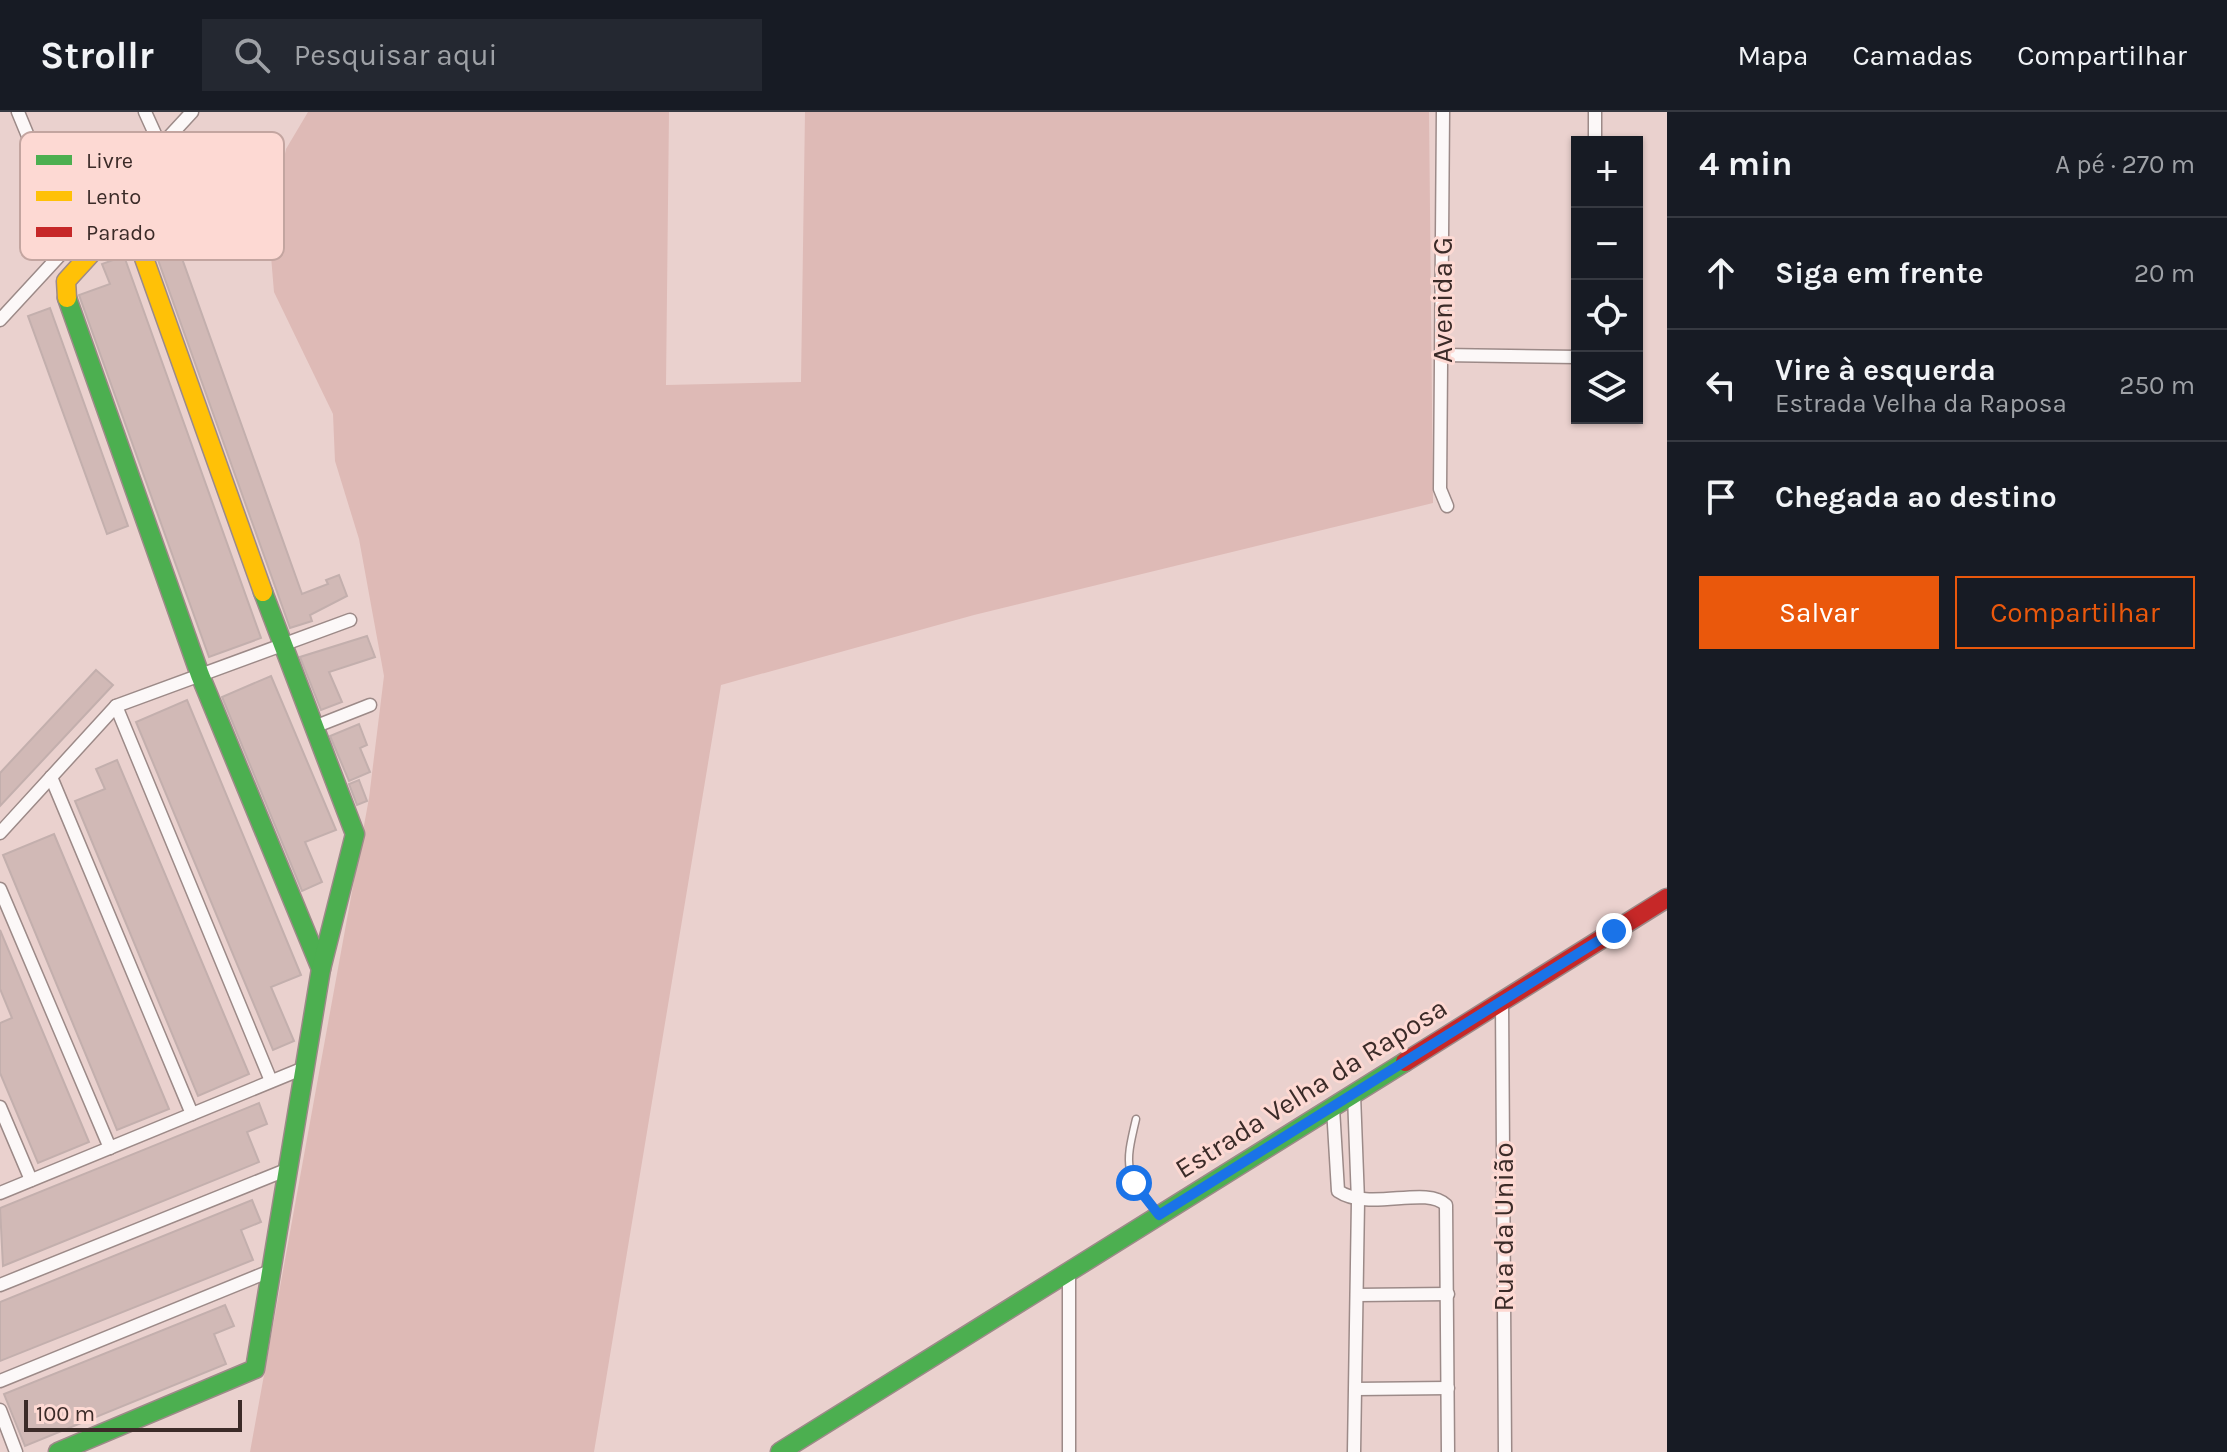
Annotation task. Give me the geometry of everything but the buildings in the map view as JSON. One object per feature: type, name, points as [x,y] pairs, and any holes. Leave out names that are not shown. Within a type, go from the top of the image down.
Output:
[{"type":"street","points":[[18,112],[26,132]]},
{"type":"street","points":[[145,112],[154,132]]},
{"type":"street","points":[[173,132],[192,112]]},
{"type":"street","name":"Avenida G","points":[[1443,112],[1440,489],[1447,506]]},
{"type":"street","points":[[1595,112],[1595,136]]},
{"type":"street","points":[[0,320],[55,260]]},
{"type":"street","points":[[85,260],[66,281],[64,291],[200,675],[321,969]]},
{"type":"street","points":[[58,1452],[255,1369],[321,969],[355,834],[282,645],[145,260]]},
{"type":"street","points":[[1443,355],[1571,357]]},
{"type":"street","points":[[0,833],[116,706],[350,620]]},
{"type":"street","points":[[314,727],[370,705]]},
{"type":"street","points":[[116,706],[271,1081]]},
{"type":"street","points":[[51,777],[192,1114]]},
{"type":"street","points":[[0,889],[110,1148]]},
{"type":"street","name":"Estrada Velha da Raposa","points":[[780,1452],[1667,898]]},
{"type":"street","name":"Rua da União","points":[[1502,1002],[1505,1452]]},
{"type":"street","points":[[0,1193],[304,1068]]},
{"type":"street","points":[[1354,1095],[1358,1201],[1354,1452]]},
{"type":"street","points":[[0,1107],[31,1180]]},
{"type":"street","points":[[1333,1108],[1336,1186],[1342,1195],[1358,1201],[1434,1198],[1444,1202],[1447,1210],[1448,1452]]},
{"type":"street","points":[[0,1285],[286,1170]]},
{"type":"street","points":[[0,1381],[270,1271]]},
{"type":"street","points":[[1069,1271],[1069,1452]]},
{"type":"street","points":[[1357,1295],[1448,1294]]},
{"type":"street","points":[[1356,1389],[1448,1388]]},
{"type":"street","points":[[0,1410],[16,1452]]},
{"type":"lane","points":[[1136,1119],[1127,1159],[1134,1183],[1159,1215]]},
{"type":"shaded area","points":[[308,112],[669,112],[666,385],[801,382],[805,112],[1429,112],[1433,503],[974,615],[721,685],[594,1452],[250,1452],[369,798],[384,676],[359,539],[335,461],[333,414],[274,292],[271,260],[284,260],[286,149]]},
{"type":"traffic: fast","points":[[67,298],[200,675],[321,969]]},
{"type":"traffic: fast","points":[[58,1452],[255,1369],[321,969],[355,834],[263,592]]},
{"type":"traffic: fast","points":[[780,1452],[1405,1062]]},
{"type":"traffic: slow","points":[[67,298],[66,281],[85,260]]},
{"type":"traffic: slow","points":[[145,260],[263,592]]},
{"type":"traffic: jam","points":[[1405,1062],[1667,898]]},
{"type":"route","points":[[1134,1183],[1159,1215],[1614,931]]}]
